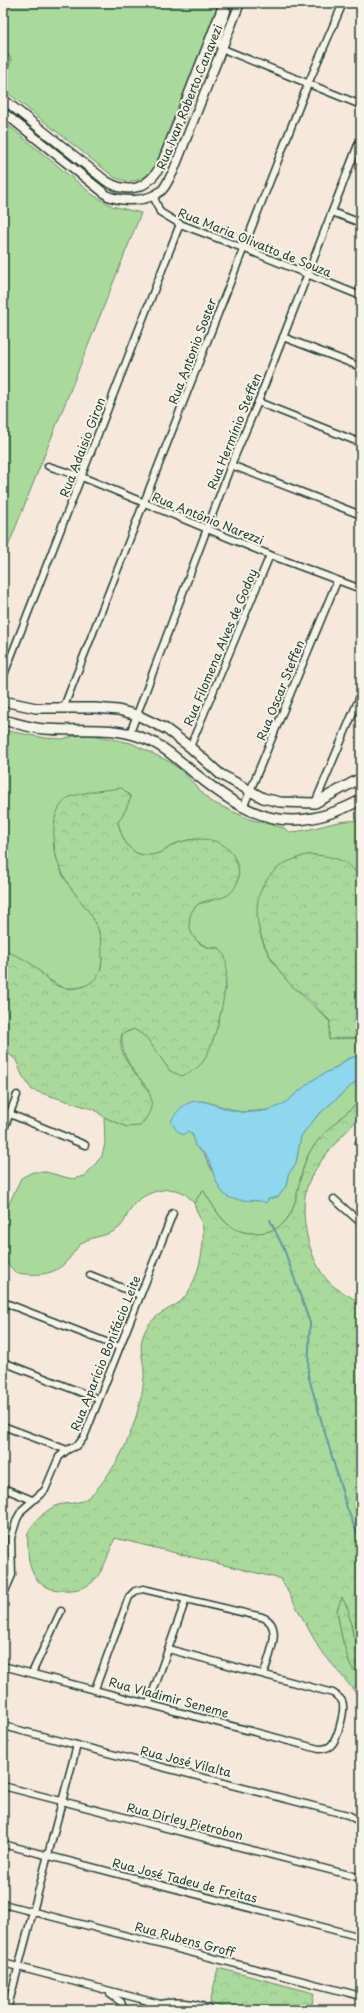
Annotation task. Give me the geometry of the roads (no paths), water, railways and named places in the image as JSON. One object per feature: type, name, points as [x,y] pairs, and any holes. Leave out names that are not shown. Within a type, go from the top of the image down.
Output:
[{"type":"main road","points":[[3,701],[36,708],[95,708],[118,710],[137,715],[166,729],[190,747],[220,774],[250,792],[263,798],[280,802],[315,803],[361,778]]},
{"type":"main road","points":[[3,720],[42,729],[65,730],[96,728],[130,733],[158,744],[218,793],[243,808],[283,820],[315,818],[361,800]]},
{"type":"main road","points":[[142,2010],[161,2004],[182,2003],[208,2010]]},
{"type":"street","name":"Rua Ivan Roberto Canavezi","points":[[3,99],[115,187],[126,189],[143,185],[156,175],[161,165],[224,3]]},
{"type":"street","points":[[228,3],[218,40],[218,44],[223,49],[361,105]]},
{"type":"street","name":"Rua Ivan Roberto Canavezi","points":[[153,195],[164,188],[177,161],[223,49],[240,3]]},
{"type":"street","name":"Rua Antonio Soster","points":[[63,709],[308,84],[343,3]]},
{"type":"street","points":[[3,112],[108,196],[126,200],[141,199],[153,195]]},
{"type":"street","name":"Rua Hermínio Steffen","points":[[130,733],[231,465],[258,402],[361,137]]},
{"type":"street","points":[[166,152],[173,154],[177,161]]},
{"type":"street","name":"Rua Maria Olivatto de Souza","points":[[153,195],[160,212],[180,224],[361,296]]},
{"type":"street","points":[[332,212],[361,223]]},
{"type":"street","name":"Rua Adaisio Giron","points":[[3,677],[180,224]]},
{"type":"street","points":[[283,337],[361,367]]},
{"type":"street","points":[[258,402],[361,443]]},
{"type":"street","points":[[231,465],[361,515]]},
{"type":"street","name":"Rua Antônio Narezzi","points":[[48,466],[82,477],[270,555],[361,589]]},
{"type":"street","name":"Rua Filomena Alves de Godoy","points":[[190,747],[270,555]]},
{"type":"street","name":"Rua Oscar Steffen","points":[[243,808],[337,580]]},
{"type":"street","points":[[315,803],[361,694]]},
{"type":"street","points":[[3,1131],[17,1095]]},
{"type":"street","points":[[10,1114],[85,1145]]},
{"type":"street","points":[[334,1198],[361,1223]]},
{"type":"street","name":"Rua Aparício Bonifácio Leite","points":[[3,1596],[12,1575],[10,1553],[13,1528],[22,1510],[45,1490],[57,1461],[67,1450],[75,1447],[82,1440],[173,1213]]},
{"type":"street","points":[[90,1275],[140,1295]]},
{"type":"street","points":[[3,1302],[119,1347]]},
{"type":"street","points":[[3,1362],[98,1399]]},
{"type":"street","points":[[3,1426],[67,1450]]},
{"type":"street","points":[[3,1488],[32,1500]]},
{"type":"street","points":[[3,1550],[10,1553]]},
{"type":"street","points":[[94,1689],[129,1596],[138,1590],[146,1589],[262,1617],[269,1620],[273,1627],[274,1634],[264,1674],[168,1649]]},
{"type":"street","points":[[149,1703],[186,1599]]},
{"type":"street","points":[[32,1673],[61,1612]]},
{"type":"street","name":"Rua Vladimir Seneme","points":[[3,1666],[149,1703],[319,1749],[329,1747],[334,1743],[340,1726],[344,1707],[342,1702],[333,1693],[264,1674]]},
{"type":"street","name":"Rua José Vilalta","points":[[3,1726],[348,1815],[361,1822]]},
{"type":"street","points":[[8,2010],[47,1855],[77,1745]]},
{"type":"street","name":"Rua Dirley Pietrobon","points":[[3,1786],[361,1878]]},
{"type":"street","name":"Rua José Tadeu de Freitas","points":[[3,1844],[361,1936]]},
{"type":"street","name":"Rua Rubens Groff","points":[[3,1904],[361,1996]]},
{"type":"street","points":[[361,1936],[361,1949]]},
{"type":"street","points":[[3,1963],[102,1990],[161,2004]]},
{"type":"street","points":[[102,1990],[119,1999],[124,2010]]},
{"type":"water","points":[[361,1056],[361,1077],[317,1116],[301,1136],[296,1163],[288,1175],[286,1186],[278,1197],[268,1199],[266,1203],[262,1201],[234,1199],[224,1194],[218,1185],[208,1158],[195,1146],[193,1135],[188,1131],[183,1135],[176,1130],[171,1121],[179,1110],[187,1104],[195,1101],[240,1112],[258,1112],[275,1108],[286,1102],[316,1078],[352,1057]]},
{"type":"waterway","points":[[270,1220],[284,1249],[310,1323],[308,1375],[347,1508],[361,1543]]}]
